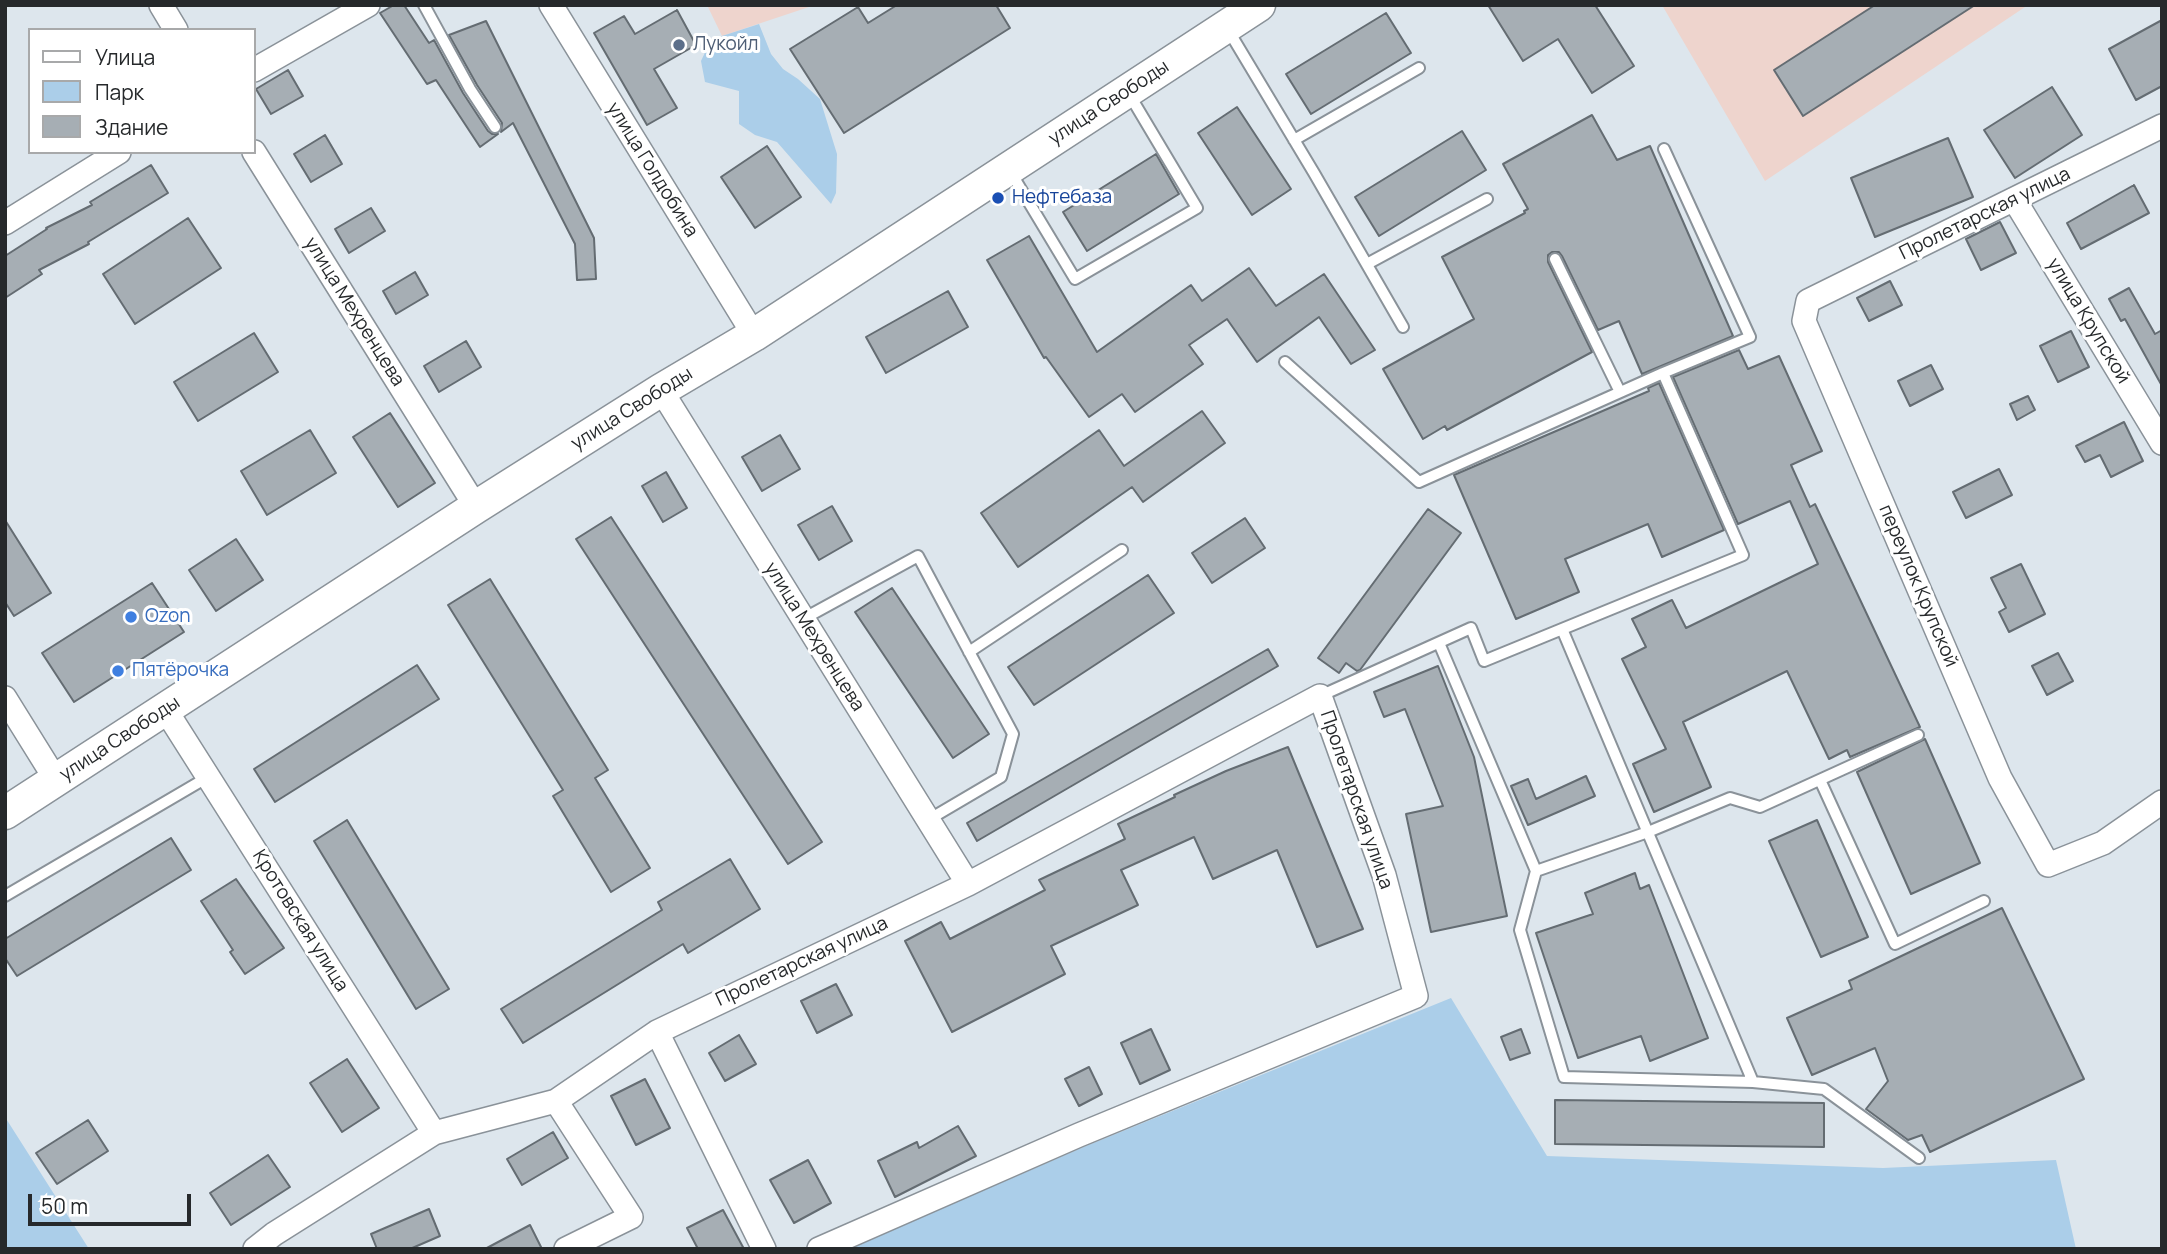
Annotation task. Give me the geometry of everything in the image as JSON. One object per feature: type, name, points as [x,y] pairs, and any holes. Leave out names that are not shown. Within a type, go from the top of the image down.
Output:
[{"type":"main road","name":"улица Свободы","points":[[5,813],[476,507],[661,390],[754,335],[1259,5]]},
{"type":"street","points":[[160,5],[175,28]]},
{"type":"street","points":[[256,69],[368,5]]},
{"type":"street","name":"улица Голдобина","points":[[551,5],[754,335]]},
{"type":"street","name":"Пролетарская улица","points":[[1808,302],[2162,126]]},
{"type":"street","points":[[5,223],[116,154]]},
{"type":"street","name":"улица Мехренцева","points":[[255,154],[476,507]]},
{"type":"street","name":"улица Крупской","points":[[2014,199],[2162,443]]},
{"type":"street","name":"переулок Крупской","points":[[1808,302],[1804,321],[2000,778],[2048,866],[2103,843],[2162,802]]},
{"type":"street","name":"улица Мехренцева","points":[[661,390],[968,884]]},
{"type":"street","name":"Пролетарская улица","points":[[255,1249],[274,1241],[434,1133],[556,1101],[657,1032],[968,884],[1320,695],[1384,875],[1416,996],[1079,1135],[819,1249]]},
{"type":"street","points":[[5,698],[56,780]]},
{"type":"street","name":"Кротовская улица","points":[[165,709],[434,1133]]},
{"type":"street","points":[[657,1032],[764,1249]]},
{"type":"street","points":[[556,1101],[631,1217],[566,1249]]},
{"type":"lane","points":[[424,5],[470,89],[495,128]]},
{"type":"lane","points":[[1226,27],[1403,327]]},
{"type":"lane","points":[[1294,140],[1419,68]]},
{"type":"lane","points":[[1009,169],[1075,279],[1197,208],[1128,91]]},
{"type":"lane","points":[[1285,362],[1419,482],[1750,337],[1664,149]]},
{"type":"lane","points":[[1367,264],[1487,199]]},
{"type":"lane","points":[[1555,259],[1620,392]]},
{"type":"lane","points":[[1320,695],[1471,628],[1485,661],[1743,555],[1663,373]]},
{"type":"lane","points":[[969,652],[1122,550]]},
{"type":"lane","points":[[803,619],[918,556],[1013,734],[1001,777],[928,820]]},
{"type":"lane","points":[[1562,629],[1753,1082]]},
{"type":"lane","points":[[1439,642],[1536,871],[1520,930],[1564,1077],[1753,1082],[1824,1089],[1919,1158]]},
{"type":"lane","points":[[1536,871],[1648,832],[1730,798],[1760,807],[1918,736]]},
{"type":"lane","points":[[5,896],[208,776]]},
{"type":"lane","points":[[1820,780],[1895,944],[1984,901]]},
{"type":"shaded area","points":[[707,5],[815,5],[722,36]]},
{"type":"shaded area","points":[[1662,5],[2028,5],[1765,181]]},
{"type":"green space","points":[[759,24],[771,54],[783,69],[820,99],[837,154],[836,193],[831,204],[777,142],[755,135],[739,124],[739,91],[705,82],[701,61],[708,46],[722,36]]},
{"type":"green space","points":[[1451,998],[1547,1156],[1883,1168],[2056,1160],[2076,1249],[848,1249],[1086,1146]]},
{"type":"green space","points":[[5,1117],[89,1249],[5,1249]]},
{"type":"building","points":[[394,5],[404,5],[429,43],[434,40],[463,93],[488,131],[498,134],[480,147],[436,80],[427,84],[380,13]]},
{"type":"building","points":[[897,5],[996,5],[1010,28],[844,133],[790,49],[858,7],[868,23]]},
{"type":"building","points":[[1488,5],[1595,5],[1634,66],[1592,93],[1558,39],[1523,61]]},
{"type":"building","points":[[1875,5],[1975,5],[1803,116],[1774,70]]},
{"type":"building","points":[[677,10],[696,45],[654,69],[677,108],[647,125],[594,33],[624,16],[635,34]]},
{"type":"building","points":[[1386,13],[1411,53],[1311,114],[1286,74]]},
{"type":"building","points":[[2162,20],[2162,86],[2136,100],[2109,49]]},
{"type":"building","points":[[486,21],[594,238],[596,279],[577,280],[575,244],[513,123],[501,132],[502,123],[449,35]]},
{"type":"building","points":[[288,70],[303,96],[271,114],[256,89]]},
{"type":"building","points":[[2052,87],[2082,135],[2015,178],[1984,130]]},
{"type":"building","points":[[1237,107],[1291,189],[1252,215],[1198,133]]},
{"type":"building","points":[[1592,115],[1617,160],[1650,146],[1733,336],[1642,374],[1619,321],[1598,330],[1562,256],[1559,252],[1552,252],[1548,255],[1548,262],[1592,352],[1447,430],[1445,426],[1423,439],[1383,369],[1474,319],[1442,257],[1528,209],[1503,164]]},
{"type":"building","points":[[1462,131],[1486,170],[1379,236],[1355,197]]},
{"type":"building","points":[[325,135],[342,164],[311,182],[294,154]]},
{"type":"building","points":[[1948,138],[1973,197],[1875,237],[1851,178]]},
{"type":"building","points":[[767,146],[801,197],[755,228],[721,177]]},
{"type":"building","points":[[1156,154],[1179,194],[1087,251],[1063,212]]},
{"type":"building","points":[[151,165],[168,193],[88,242],[89,244],[39,270],[42,274],[5,298],[5,256],[46,228],[92,205],[90,202]]},
{"type":"building","points":[[2134,185],[2149,213],[2081,249],[2067,223]]},
{"type":"building","points":[[371,208],[385,231],[349,253],[335,229]]},
{"type":"building","points":[[188,218],[221,268],[135,324],[103,274]]},
{"type":"building","points":[[2000,222],[2016,253],[1981,270],[1966,239]]},
{"type":"building","points":[[1029,236],[1097,352],[1191,285],[1202,301],[1249,268],[1276,306],[1324,274],[1375,350],[1351,364],[1319,317],[1257,362],[1227,319],[1189,345],[1203,364],[1135,412],[1122,394],[1089,417],[1046,357],[1044,358],[987,260]]},
{"type":"building","points":[[415,272],[428,295],[396,314],[383,291]]},
{"type":"building","points":[[1890,281],[1902,305],[1869,321],[1857,298]]},
{"type":"building","points":[[2129,288],[2155,334],[2162,330],[2162,386],[2125,319],[2121,321],[2109,299]]},
{"type":"building","points":[[948,291],[968,327],[886,373],[866,337]]},
{"type":"building","points":[[2071,331],[2089,367],[2058,382],[2040,346]]},
{"type":"building","points":[[254,333],[278,372],[198,421],[174,382]]},
{"type":"building","points":[[466,341],[481,367],[439,392],[424,366]]},
{"type":"building","points":[[1739,350],[1748,369],[1779,356],[1822,451],[1791,465],[1810,507],[1815,504],[1920,727],[1850,757],[1847,750],[1829,759],[1787,671],[1683,722],[1711,787],[1654,812],[1633,764],[1666,749],[1622,659],[1646,647],[1632,619],[1672,600],[1686,628],[1818,564],[1790,501],[1738,524],[1673,377]]},
{"type":"building","points":[[1931,365],[1943,389],[1910,406],[1898,381]]},
{"type":"building","points":[[1659,383],[1724,530],[1662,557],[1648,524],[1565,559],[1579,592],[1516,619],[1454,475],[1649,391],[1648,388]]},
{"type":"building","points":[[2028,396],[2035,410],[2017,420],[2010,404]]},
{"type":"building","points":[[1202,411],[1225,443],[1143,502],[1132,487],[1018,567],[981,513],[1099,430],[1124,466]]},
{"type":"building","points":[[390,413],[435,483],[398,507],[353,437]]},
{"type":"building","points":[[2124,422],[2143,461],[2111,477],[2100,455],[2085,462],[2076,446]]},
{"type":"building","points":[[310,430],[336,473],[267,515],[241,471]]},
{"type":"building","points":[[780,435],[800,469],[762,491],[742,457]]},
{"type":"building","points":[[1999,469],[2012,495],[1966,518],[1953,492]]},
{"type":"building","points":[[666,472],[687,508],[663,522],[642,486]]},
{"type":"building","points":[[832,506],[852,541],[819,560],[798,525]]},
{"type":"building","points":[[1428,509],[1461,533],[1360,670],[1357,671],[1346,663],[1339,673],[1318,658]]},
{"type":"building","points":[[611,517],[822,842],[788,864],[576,539]]},
{"type":"building","points":[[1245,518],[1265,548],[1212,583],[1192,553]]},
{"type":"building","points":[[5,520],[51,593],[14,616],[5,602]]},
{"type":"building","points":[[236,539],[263,580],[216,611],[189,570]]},
{"type":"building","points":[[2021,564],[2045,614],[2009,632],[1999,612],[2006,608],[1991,578]]},
{"type":"building","points":[[1148,575],[1174,613],[1034,705],[1008,667]]},
{"type":"building","points":[[490,579],[608,770],[595,778],[650,868],[611,892],[553,796],[563,790],[448,605]]},
{"type":"building","points":[[152,583],[184,632],[74,702],[42,653]]},
{"type":"building","points":[[892,588],[989,734],[953,758],[855,612]]},
{"type":"building","points":[[1268,649],[1278,666],[977,841],[967,823]]},
{"type":"building","points":[[2058,653],[2073,681],[2047,695],[2032,666]]},
{"type":"building","points":[[417,665],[439,699],[275,802],[254,769]]},
{"type":"building","points":[[1438,666],[1474,757],[1507,916],[1431,932],[1406,814],[1443,806],[1405,709],[1384,717],[1374,692]]},
{"type":"building","points":[[1925,739],[1980,863],[1911,894],[1857,772]]},
{"type":"building","points":[[1288,747],[1363,929],[1317,947],[1277,850],[1213,879],[1194,837],[1121,870],[1138,905],[1051,946],[1065,974],[952,1032],[905,941],[941,922],[950,939],[1045,890],[1039,880],[1125,839],[1118,824],[1226,771]]},
{"type":"building","points":[[1586,776],[1595,796],[1528,825],[1511,786],[1528,779],[1536,799]]},
{"type":"building","points":[[347,820],[449,989],[416,1009],[314,841]]},
{"type":"building","points":[[1817,820],[1868,937],[1821,957],[1769,841]]},
{"type":"building","points":[[171,838],[191,870],[17,976],[5,958],[5,939]]},
{"type":"building","points":[[730,859],[760,909],[688,953],[683,944],[523,1043],[501,1009],[662,910],[658,902]]},
{"type":"building","points":[[1635,873],[1640,889],[1649,885],[1708,1038],[1650,1061],[1641,1036],[1578,1058],[1536,933],[1593,914],[1585,893]]},
{"type":"building","points":[[236,879],[284,948],[245,974],[230,952],[233,950],[201,901]]},
{"type":"building","points":[[2002,908],[2084,1079],[1930,1152],[1922,1135],[1908,1140],[1866,1109],[1888,1081],[1875,1048],[1812,1075],[1787,1018],[1852,989],[1849,981]]},
{"type":"building","points":[[836,984],[852,1015],[817,1033],[801,1001]]},
{"type":"building","points":[[1151,1029],[1170,1070],[1140,1084],[1121,1043]]},
{"type":"building","points":[[1521,1029],[1530,1053],[1510,1060],[1501,1037]]},
{"type":"building","points":[[739,1035],[756,1064],[725,1081],[709,1053]]},
{"type":"building","points":[[347,1059],[379,1108],[342,1132],[310,1083]]},
{"type":"building","points":[[1089,1067],[1102,1094],[1079,1106],[1065,1079]]},
{"type":"building","points":[[645,1079],[670,1128],[636,1145],[611,1096]]},
{"type":"building","points":[[1555,1100],[1824,1103],[1824,1147],[1555,1144]]},
{"type":"building","points":[[88,1120],[108,1151],[57,1184],[36,1153]]},
{"type":"building","points":[[958,1126],[976,1156],[895,1197],[878,1161],[917,1142],[919,1148]]},
{"type":"building","points":[[553,1132],[568,1158],[522,1185],[507,1159]]},
{"type":"building","points":[[268,1155],[290,1187],[231,1225],[210,1193]]},
{"type":"building","points":[[808,1160],[831,1203],[794,1223],[770,1180]]},
{"type":"building","points":[[429,1209],[440,1236],[410,1249],[377,1249],[371,1234]]},
{"type":"building","points":[[723,1210],[744,1249],[698,1249],[687,1228]]},
{"type":"building","points":[[530,1225],[542,1249],[485,1249]]},
{"type":"place","name":"Лукойл","points":[[679,45]]},
{"type":"place","name":"Нефтебаза","points":[[998,198]]},
{"type":"place","name":"Ozon","points":[[131,617]]},
{"type":"place","name":"Пятёрочка","points":[[118,671]]}]
